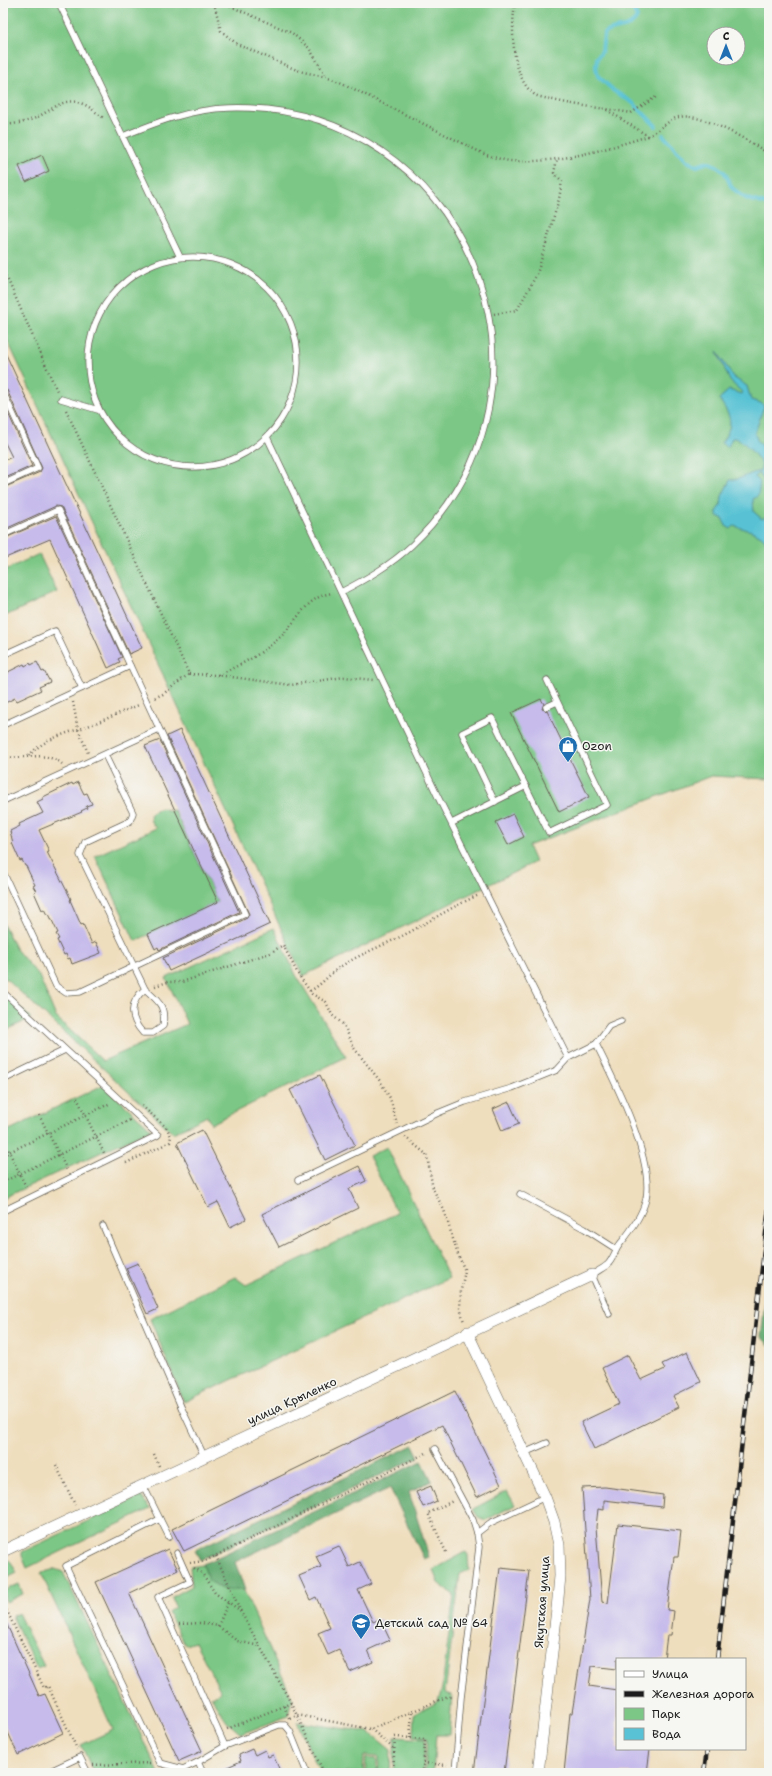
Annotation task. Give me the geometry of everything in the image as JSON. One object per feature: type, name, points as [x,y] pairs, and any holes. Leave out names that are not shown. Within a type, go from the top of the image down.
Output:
[{"type":"street","name":"улица Крыленко","points":[[3,1551],[592,1274]]},
{"type":"street","name":"Якутская улица","points":[[467,1332],[545,1497],[554,1522],[559,1545],[560,1576],[557,1609],[538,1773]]},
{"type":"lane","points":[[60,3],[180,256]]},
{"type":"lane","points":[[123,136],[157,122],[192,112],[228,108],[264,109],[300,115],[335,126],[367,142],[397,162],[424,187],[447,215],[466,246],[480,279],[489,315],[493,357],[490,399],[480,440],[463,479],[440,515],[412,546],[378,572],[341,592]]},
{"type":"lane","points":[[180,256],[209,257],[237,266],[262,281],[281,303],[294,329],[299,358],[296,387],[285,414],[267,437],[240,456],[208,466],[176,466],[144,456],[118,436],[98,410],[88,378],[88,344],[99,312],[120,285],[148,266],[180,256]]},
{"type":"lane","points":[[3,392],[38,468],[3,484]]},
{"type":"lane","points":[[61,399],[98,410]]},
{"type":"lane","points":[[267,437],[383,681],[568,1058]]},
{"type":"lane","points":[[3,535],[58,510],[245,914],[132,966],[80,992],[66,993],[56,986],[3,872]]},
{"type":"lane","points":[[3,655],[55,631],[82,688]]},
{"type":"lane","points":[[3,725],[130,666]]},
{"type":"lane","points":[[495,802],[462,733],[492,718],[549,833],[606,805],[547,680]]},
{"type":"lane","points":[[546,707],[557,702]]},
{"type":"lane","points":[[3,801],[159,728]]},
{"type":"lane","points":[[105,754],[133,813],[130,821],[85,842],[80,855],[144,989],[158,1001],[165,1013],[163,1026],[153,1033],[143,1033],[136,1026],[132,1015],[134,1000],[144,989]]},
{"type":"lane","points":[[452,823],[526,786]]},
{"type":"lane","points":[[3,992],[158,1135],[3,1211]]},
{"type":"lane","points":[[298,1180],[399,1130],[465,1102],[512,1088],[557,1070],[568,1058],[596,1044],[609,1026],[621,1021]]},
{"type":"lane","points":[[596,1044],[623,1098],[639,1146],[647,1177],[646,1200],[632,1228],[616,1248],[609,1263],[592,1274],[609,1314]]},
{"type":"lane","points":[[3,1080],[65,1050]]},
{"type":"lane","points":[[520,1194],[585,1228],[616,1248]]},
{"type":"lane","points":[[103,1226],[204,1456]]},
{"type":"lane","points":[[524,1453],[547,1442]]},
{"type":"lane","points":[[436,1449],[461,1497],[477,1533],[479,1547],[461,1698],[454,1773]]},
{"type":"lane","points":[[143,1485],[169,1537]]},
{"type":"lane","points":[[477,1533],[490,1523],[545,1497]]},
{"type":"lane","points":[[160,1519],[66,1566],[160,1763],[183,1769],[225,1746],[279,1725],[285,1725],[290,1731],[307,1773]]},
{"type":"lane","points":[[177,1554],[190,1582],[158,1597],[225,1746]]},
{"type":"lane","points":[[46,1773],[80,1757],[88,1773]]},
{"type":"lane","points":[[198,1762],[203,1773]]},
{"type":"path","points":[[214,3],[221,31],[237,44],[299,71],[326,77],[368,95],[486,155],[509,160],[557,159],[611,148],[648,136],[658,131],[670,121],[680,117],[695,117],[717,126],[769,154]]},
{"type":"path","points":[[223,3],[292,33],[309,48],[326,77]]},
{"type":"path","points":[[515,3],[513,16],[514,46],[517,68],[526,86],[536,96],[569,104],[605,108],[631,113],[656,97]]},
{"type":"path","points":[[3,125],[16,124],[32,119],[46,113],[56,105],[68,100],[84,104],[108,121]]},
{"type":"path","points":[[605,108],[648,136]]},
{"type":"path","points":[[489,315],[517,310],[537,274],[559,199],[562,181],[554,173],[557,159]]},
{"type":"path","points":[[3,269],[61,399],[188,674]]},
{"type":"path","points":[[217,676],[252,659],[264,650],[281,636],[307,604],[325,594],[341,592]]},
{"type":"path","points":[[29,756],[33,751],[45,743],[147,702],[163,694],[188,674],[291,685],[344,677],[383,681]]},
{"type":"path","points":[[72,694],[78,729],[91,761]]},
{"type":"path","points":[[3,757],[13,759],[29,756],[44,757],[58,761],[69,771]]},
{"type":"path","points":[[310,991],[320,986],[332,972],[363,953],[398,938],[456,905],[486,892]]},
{"type":"path","points":[[144,989],[168,982],[182,982],[270,953],[283,945],[298,974],[312,994],[326,1002],[332,1014],[344,1025],[354,1048],[380,1081],[390,1098],[399,1130],[409,1141],[426,1154],[433,1189],[444,1210],[457,1252],[465,1271],[461,1290],[460,1308],[467,1332]]},
{"type":"path","points":[[3,979],[10,986]]},
{"type":"path","points":[[77,1098],[112,1169],[170,1142],[170,1132],[139,1103]]},
{"type":"path","points":[[3,1155],[119,1099]]},
{"type":"path","points":[[3,1182],[148,1112]]},
{"type":"path","points":[[40,1115],[71,1178]]},
{"type":"path","points":[[3,1139],[31,1197]]},
{"type":"path","points":[[242,1612],[215,1593],[202,1574],[186,1564],[205,1561],[216,1556],[436,1449]]},
{"type":"path","points":[[56,1464],[80,1515]]},
{"type":"path","points":[[446,1552],[428,1513],[461,1497]]},
{"type":"path","points":[[216,1556],[242,1612],[291,1703],[324,1773]]},
{"type":"path","points":[[3,1603],[44,1688],[48,1686],[80,1757]]},
{"type":"path","points":[[218,1626],[228,1603]]},
{"type":"path","points":[[171,1626],[179,1624],[218,1626],[237,1641],[260,1646]]},
{"type":"path","points":[[370,1729],[446,1697],[461,1698]]},
{"type":"path","points":[[219,1732],[291,1703]]},
{"type":"path","points":[[284,1706],[290,1718],[297,1715],[370,1729],[394,1749]]},
{"type":"path","points":[[410,1738],[412,1711]]},
{"type":"path","points":[[393,1773],[395,1737],[425,1740],[423,1773]]},
{"type":"path","points":[[84,1765],[160,1763]]},
{"type":"path","points":[[423,1763],[455,1766]]},
{"type":"path","points":[[353,1773],[357,1771],[360,1773]]},
{"type":"green space","points":[[3,3],[769,3],[769,779],[711,776],[528,846],[535,862],[303,976],[3,331]]},
{"type":"green space","points":[[39,554],[57,592],[3,617],[3,571]]},
{"type":"green space","points":[[162,808],[170,811],[174,810],[218,902],[135,941],[95,856],[156,828],[151,822],[150,815],[155,810]]},
{"type":"green space","points":[[3,923],[15,948],[39,976],[56,1017],[103,1061],[187,1024],[166,978],[274,928],[296,975],[346,1057],[211,1124],[207,1116],[173,1133],[3,976]]},
{"type":"green space","points":[[3,992],[31,1018],[3,1032]]},
{"type":"green space","points":[[103,1085],[151,1129],[3,1198],[3,1133]]},
{"type":"green space","points":[[387,1147],[449,1278],[184,1402],[150,1319],[235,1277],[246,1285],[397,1213],[369,1156]]},
{"type":"green space","points":[[769,1275],[769,1345],[761,1337]]},
{"type":"green space","points":[[413,1445],[419,1457],[200,1560],[195,1550]]},
{"type":"green space","points":[[422,1461],[432,1481],[409,1492],[429,1557],[424,1559],[390,1488],[235,1562],[245,1590],[224,1590],[208,1580],[203,1564]]},
{"type":"green space","points":[[507,1491],[515,1505],[486,1520],[478,1517],[473,1509]]},
{"type":"green space","points":[[141,1496],[150,1509],[27,1568],[22,1552]]},
{"type":"green space","points":[[466,1552],[468,1555],[469,1570],[460,1574],[445,1693],[452,1695],[449,1735],[436,1735],[433,1773],[425,1773],[427,1738],[413,1736],[414,1714],[438,1702],[442,1688],[454,1595],[438,1583],[433,1570]]},
{"type":"green space","points":[[8,1559],[17,1573],[3,1580],[3,1561]]},
{"type":"green space","points":[[227,1561],[245,1593],[293,1700],[288,1716],[241,1734],[227,1722],[211,1697],[221,1692],[195,1642],[185,1645],[168,1612],[175,1607],[172,1597],[192,1586],[190,1567]]},
{"type":"green space","points":[[55,1569],[63,1572],[159,1773],[94,1773],[81,1745],[113,1730],[41,1573]]},
{"type":"green space","points":[[19,1584],[23,1594],[6,1602],[3,1591]]},
{"type":"green space","points":[[18,1613],[44,1666],[37,1669],[12,1616]]},
{"type":"green space","points":[[297,1722],[369,1732],[391,1750],[390,1773],[378,1773],[379,1757],[364,1756],[363,1773],[320,1773]]},
{"type":"green space","points":[[395,1737],[425,1739],[423,1773],[393,1773]]},
{"type":"green space","points":[[366,1758],[377,1759],[376,1773],[365,1773]]},
{"type":"water","points":[[717,351],[733,377],[747,386],[751,400],[761,403],[764,406],[755,433],[758,442],[763,446],[767,458],[767,479],[763,479],[759,473],[757,474],[755,477],[760,482],[758,496],[753,499],[754,512],[762,519],[768,516],[769,517],[769,559],[768,547],[765,539],[757,534],[734,526],[731,529],[726,526],[722,518],[717,516],[717,510],[721,505],[722,496],[730,480],[738,479],[760,471],[762,465],[753,452],[736,438],[732,438],[728,447],[721,443],[728,431],[730,421],[729,416],[719,399],[729,390],[741,394],[742,392],[730,381]]},
{"type":"building","points":[[42,155],[49,171],[26,182],[19,166]]},
{"type":"building","points":[[3,348],[142,648],[129,654],[61,507],[56,506],[3,530],[3,488],[40,472],[42,468],[7,390],[3,388]]},
{"type":"building","points":[[3,402],[32,466],[3,479],[3,461],[12,457],[3,439]]},
{"type":"building","points":[[56,516],[122,657],[118,659],[120,662],[108,668],[50,539],[3,559],[3,539]]},
{"type":"building","points":[[37,662],[42,672],[44,671],[50,682],[39,687],[41,690],[17,701],[15,698],[3,704],[3,676],[24,664],[25,666],[30,663],[31,665]]},
{"type":"building","points":[[541,699],[544,704],[542,709],[547,711],[563,744],[566,742],[572,753],[568,755],[589,797],[559,812],[511,713]]},
{"type":"building","points":[[180,730],[270,924],[169,971],[163,958],[247,918],[249,914],[167,736]]},
{"type":"building","points":[[160,740],[239,912],[159,950],[158,947],[155,949],[148,934],[218,902],[145,746]]},
{"type":"building","points":[[78,782],[84,794],[87,793],[92,804],[86,806],[87,808],[81,811],[82,812],[39,830],[49,851],[47,852],[71,899],[70,900],[81,925],[83,924],[92,944],[96,942],[101,953],[72,964],[70,958],[68,959],[66,954],[64,955],[57,940],[59,939],[56,934],[58,933],[49,914],[47,915],[44,909],[42,910],[34,892],[36,891],[33,886],[35,885],[26,866],[22,860],[20,861],[12,843],[10,831],[20,826],[19,824],[43,813],[37,802],[43,799],[43,797],[72,783],[73,785]]},
{"type":"building","points":[[513,814],[524,837],[508,845],[496,822]]},
{"type":"building","points":[[320,1075],[355,1145],[325,1160],[290,1090]]},
{"type":"building","points":[[509,1102],[519,1124],[502,1131],[493,1109]]},
{"type":"building","points":[[202,1130],[246,1219],[230,1227],[218,1202],[208,1207],[177,1143]]},
{"type":"building","points":[[359,1166],[366,1181],[349,1189],[358,1208],[279,1247],[262,1214]]},
{"type":"building","points":[[138,1263],[158,1309],[147,1314],[126,1268]]},
{"type":"building","points":[[687,1352],[701,1382],[673,1396],[679,1407],[594,1449],[581,1422],[619,1404],[602,1368],[628,1355],[641,1380],[665,1369],[662,1364]]},
{"type":"building","points":[[455,1391],[501,1485],[477,1497],[442,1425],[184,1551],[172,1529]]},
{"type":"building","points":[[431,1486],[437,1501],[423,1507],[416,1492]]},
{"type":"building","points":[[605,1487],[663,1495],[662,1507],[604,1500],[604,1510],[598,1509],[596,1527],[602,1602],[608,1603],[618,1524],[681,1531],[678,1557],[674,1557],[667,1610],[674,1611],[671,1635],[667,1635],[664,1658],[616,1658],[616,1669],[592,1666],[589,1686],[616,1690],[616,1750],[650,1750],[647,1773],[564,1773],[570,1713],[572,1713],[590,1599],[582,1488]]},
{"type":"building","points":[[339,1546],[349,1567],[360,1562],[371,1584],[358,1590],[373,1622],[380,1619],[390,1640],[368,1650],[373,1662],[350,1672],[339,1650],[328,1655],[318,1633],[330,1628],[316,1597],[310,1600],[299,1576],[321,1567],[316,1556]]},
{"type":"building","points":[[168,1549],[178,1570],[129,1593],[202,1751],[179,1761],[96,1582]]},
{"type":"building","points":[[500,1568],[529,1571],[504,1773],[474,1773]]},
{"type":"building","points":[[3,1616],[39,1696],[45,1694],[63,1733],[18,1755],[3,1721]]},
{"type":"building","points":[[252,1749],[255,1755],[265,1750],[268,1757],[273,1755],[281,1773],[214,1773],[241,1761],[239,1755]]},
{"type":"waterway","points":[[636,3],[634,11],[637,17],[631,24],[608,31],[604,34],[602,51],[597,58],[596,67],[598,76],[614,91],[632,102],[656,126]]},
{"type":"waterway","points":[[663,135],[687,161],[697,166],[708,162],[717,166],[725,173],[732,188],[747,199],[769,205]]},
{"type":"railway","points":[[717,1658],[769,1207]]},
{"type":"railway","points":[[704,1773],[707,1750]]},
{"type":"place","name":"Ozon","points":[[568,763]]},
{"type":"place","name":"Детский сад № 64","points":[[361,1640]]}]
